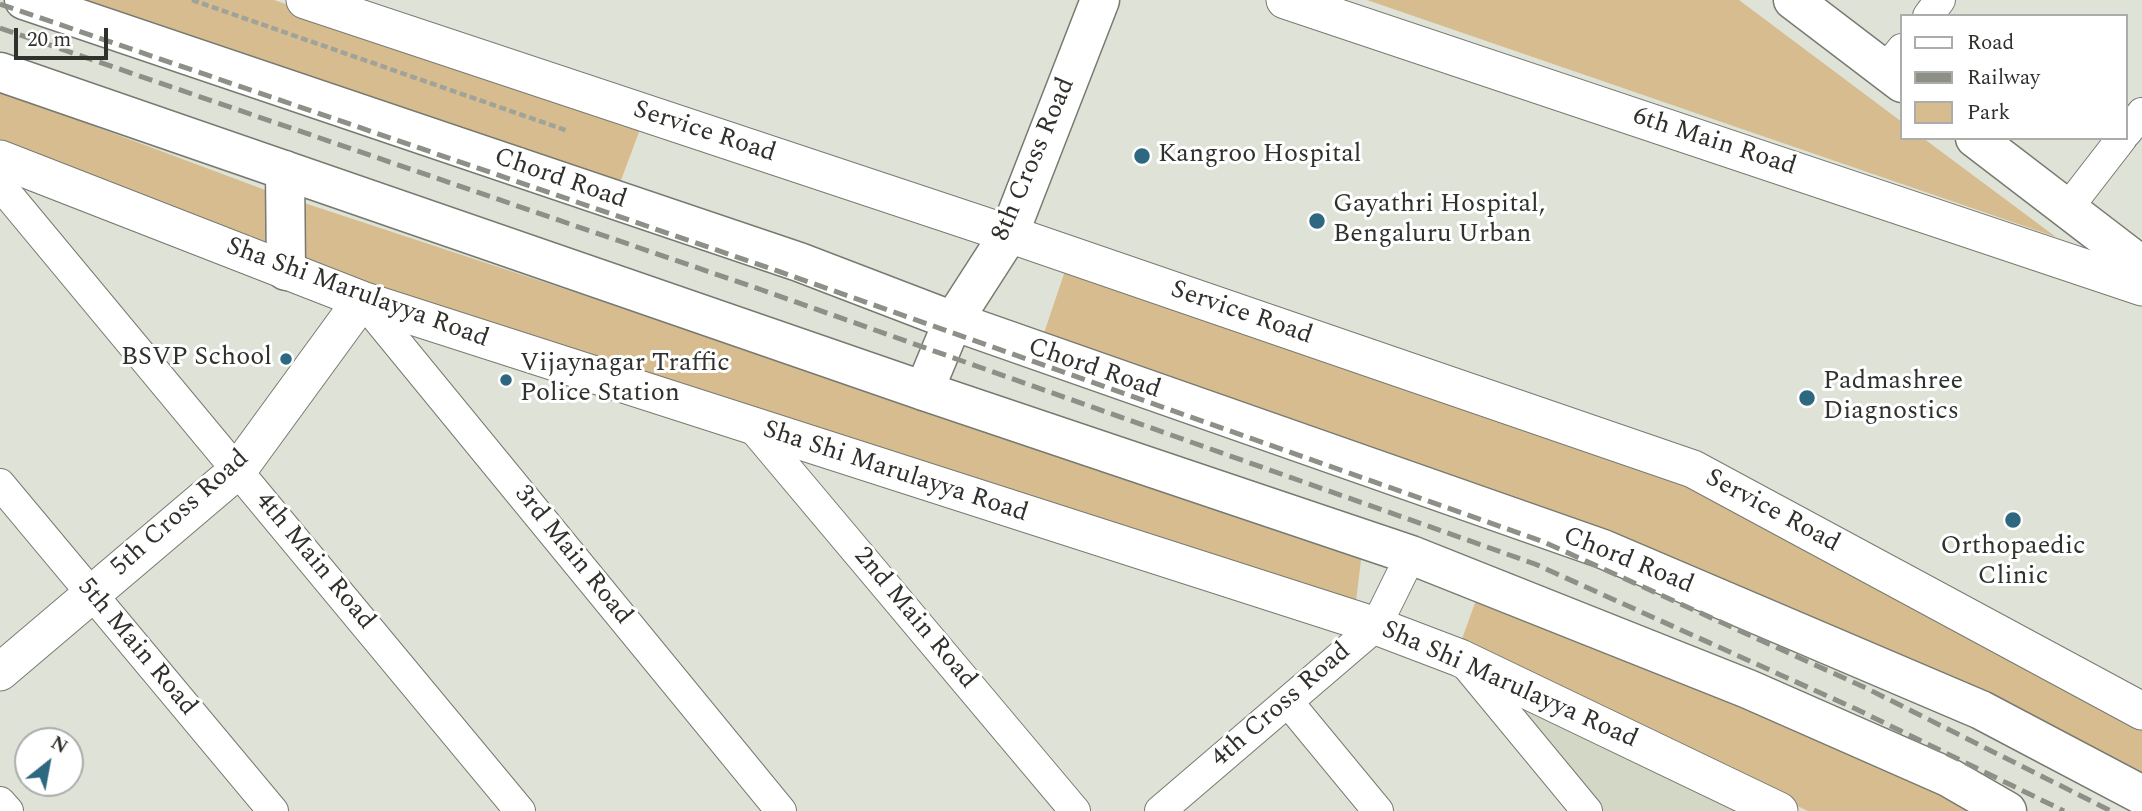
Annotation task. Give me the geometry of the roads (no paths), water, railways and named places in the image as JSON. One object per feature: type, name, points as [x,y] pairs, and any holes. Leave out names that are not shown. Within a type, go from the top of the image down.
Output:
[{"type":"main road","name":"Chord Road","points":[[24,0],[786,258],[953,321],[1603,549],[1982,710],[2142,795]]},
{"type":"main road","name":"8th Cross Road","points":[[924,391],[953,321],[1009,234],[1100,0]]},
{"type":"main road","points":[[1793,0],[1897,67]]},
{"type":"main road","points":[[0,72],[924,391],[1411,555],[1748,689],[1948,777],[2007,811]]},
{"type":"main road","points":[[1978,140],[2142,266]]},
{"type":"main road","points":[[285,170],[286,271]]},
{"type":"street","name":"Service Road","points":[[305,0],[1009,234],[1693,469],[2142,711]]},
{"type":"street","name":"6th Main Road","points":[[1285,0],[2142,287]]},
{"type":"street","points":[[2128,130],[2142,113]]},
{"type":"street","points":[[2067,209],[2120,140]]},
{"type":"street","name":"Sha Shi Marulayya Road","points":[[0,159],[362,300],[1376,626],[1460,658],[1779,811]]},
{"type":"street","name":"4th Main Road","points":[[0,185],[520,811]]},
{"type":"street","name":"5th Cross Road","points":[[0,672],[238,470],[362,300]]},
{"type":"street","name":"3rd Main Road","points":[[362,300],[781,811]]},
{"type":"street","name":"2nd Main Road","points":[[752,427],[1075,811]]},
{"type":"street","name":"5th Main Road","points":[[0,484],[273,811]]},
{"type":"street","name":"4th Cross Road","points":[[1160,811],[1376,626],[1411,555]]},
{"type":"street","points":[[1460,658],[1587,811]]},
{"type":"street","points":[[1287,702],[1378,811]]},
{"type":"street","points":[[0,802],[8,811]]},
{"type":"railway","points":[[0,4],[769,268],[1544,542],[1866,688],[2111,811]]},
{"type":"railway","points":[[0,28],[762,290],[1535,564],[1856,709],[2064,811]]},
{"type":"place","name":"Kangroo Hospital","points":[[1142,156]]},
{"type":"place","name":"Gayathri Hospital, Bengaluru Urban","points":[[1317,221]]},
{"type":"place","name":"BSVP School","points":[[286,359]]},
{"type":"place","name":"Vijaynagar Traffic Police Station","points":[[506,380]]},
{"type":"place","name":"Padmashree Diagnostics","points":[[1807,398]]},
{"type":"place","name":"Orthopaedic Clinic","points":[[2013,520]]}]
